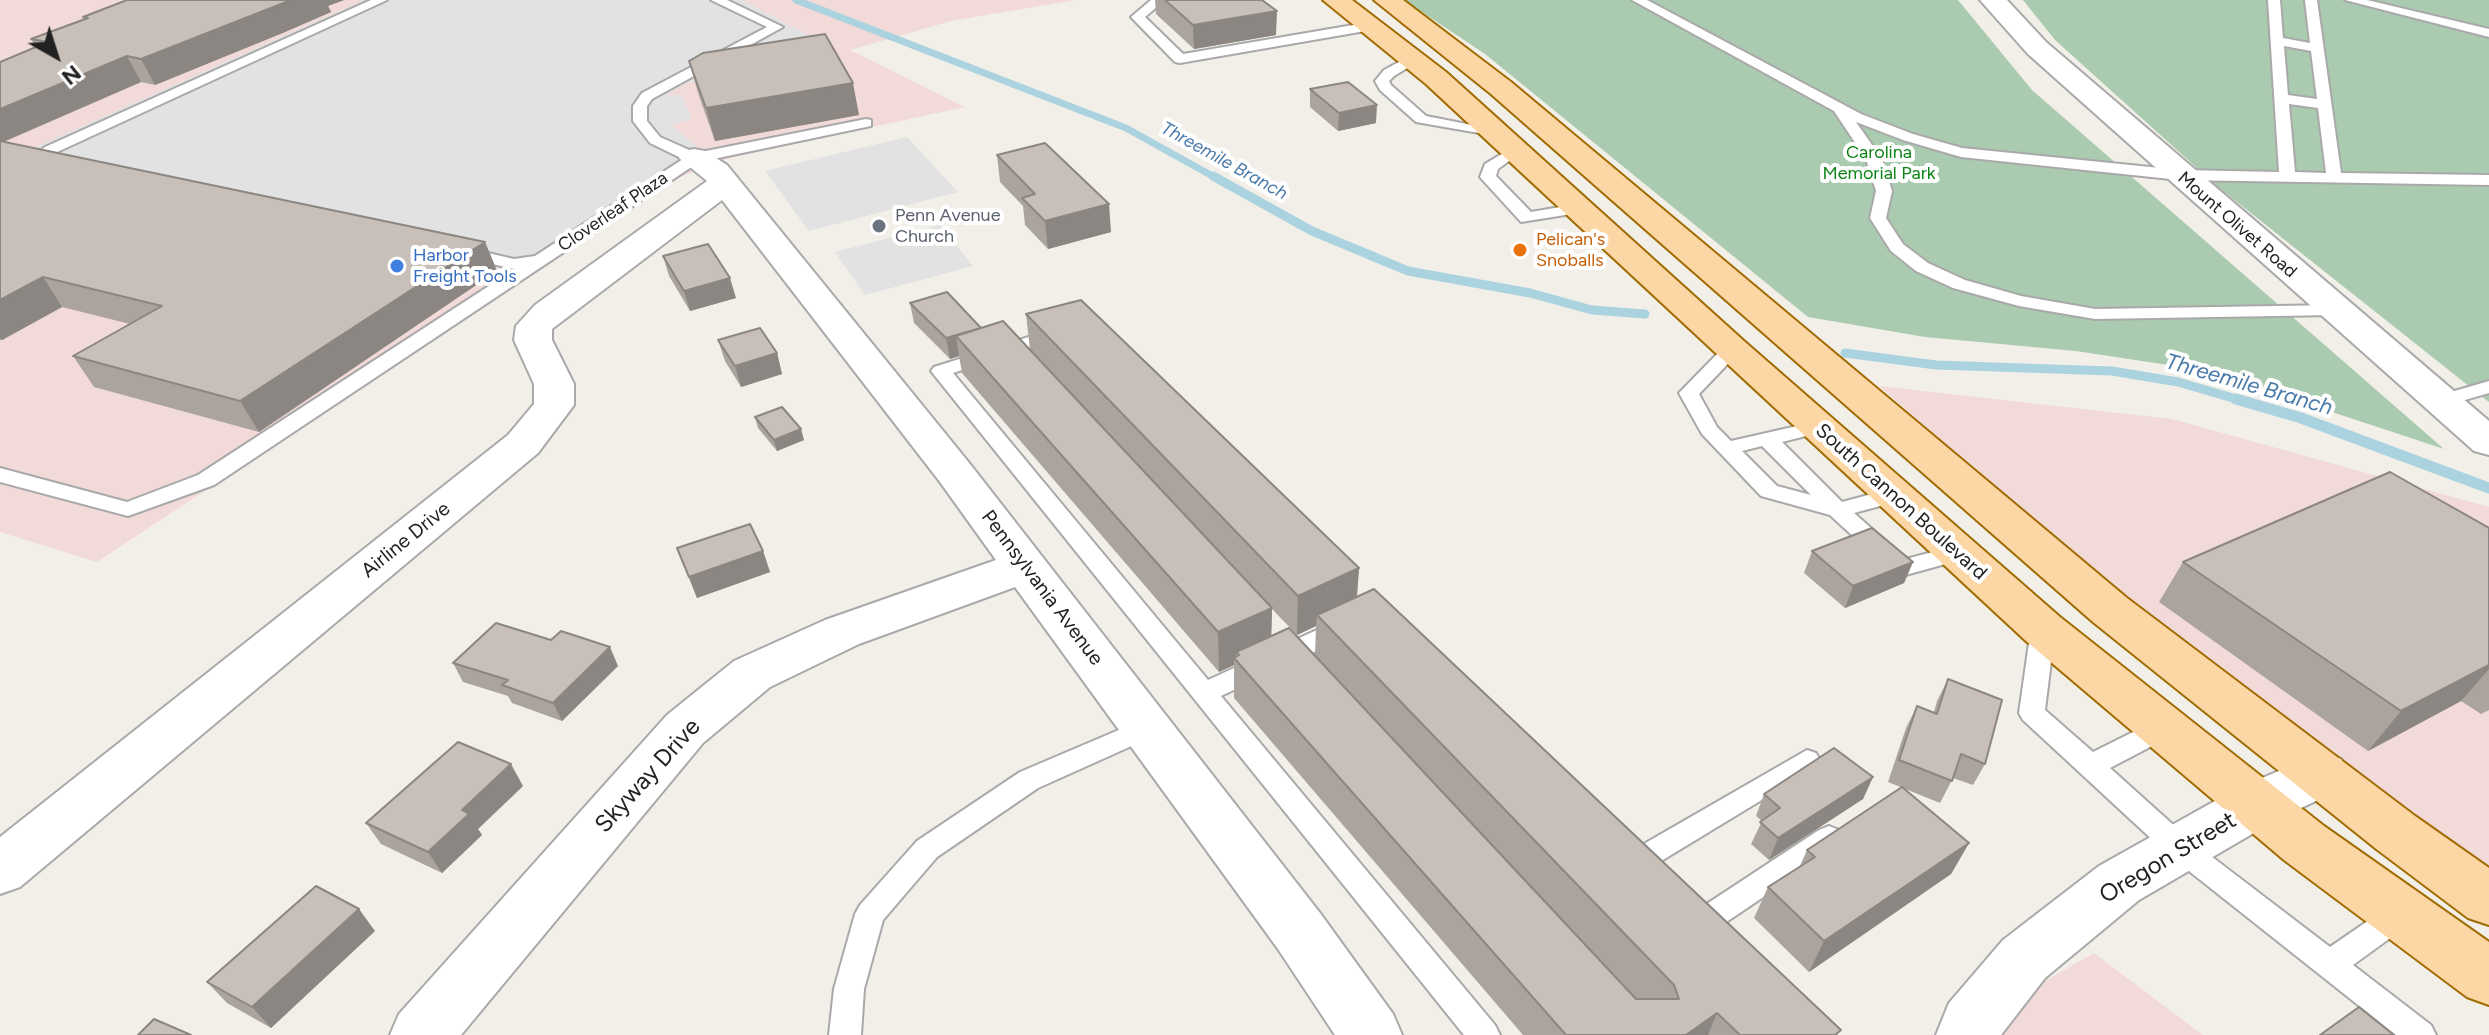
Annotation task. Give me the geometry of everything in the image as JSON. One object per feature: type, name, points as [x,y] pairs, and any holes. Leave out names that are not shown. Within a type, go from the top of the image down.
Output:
[{"type":"main road","name":"South Cannon Boulevard","points":[[1336,0],[1379,13],[1501,88],[2110,610],[2489,900]]},
{"type":"main road","name":"South Cannon Boulevard","points":[[1379,13],[1412,59],[2043,629],[2257,804],[2489,977]]},
{"type":"street","name":"Mount Olivet Road","points":[[1993,0],[2037,48],[2489,442]]},
{"type":"street","name":"Pennsylvania Avenue","points":[[709,170],[955,473],[1299,931],[1371,1035]]},
{"type":"street","name":"Airline Drive","points":[[0,870],[523,444],[554,405],[554,384],[533,340],[534,326],[709,170]]},
{"type":"street","name":"Skyway Drive","points":[[421,1035],[685,729],[752,674],[842,632],[1025,566]]},
{"type":"street","name":"Oregon Street","points":[[1967,1035],[1971,1024],[2024,959],[2119,883],[2257,804],[2322,774]]},
{"type":"lane","points":[[71,170],[45,164],[38,159],[50,150],[381,0]]},
{"type":"lane","name":"Cloverleaf Plaza","points":[[709,170],[655,140],[640,121],[640,106],[647,96],[777,27],[717,0]]},
{"type":"lane","points":[[1159,0],[1137,17],[1180,59],[1318,35],[1379,13]]},
{"type":"lane","points":[[1638,0],[1839,108],[1908,137],[1961,152],[2180,175],[2489,180]]},
{"type":"lane","points":[[2274,0],[2287,176]]},
{"type":"lane","points":[[2311,0],[2334,176]]},
{"type":"lane","points":[[2351,0],[2489,33]]},
{"type":"lane","points":[[2276,41],[2317,48]]},
{"type":"lane","points":[[2280,98],[2325,105]]},
{"type":"lane","points":[[1839,108],[1874,159],[1884,191],[1878,218],[1897,247],[1922,267],[1959,284],[2019,301],[2095,314],[2336,310]]},
{"type":"lane","points":[[709,170],[866,123]]},
{"type":"lane","name":"Cloverleaf Plaza","points":[[448,250],[514,264],[540,260],[709,170]]},
{"type":"lane","points":[[0,475],[128,509],[206,480],[540,260]]},
{"type":"lane","points":[[1079,327],[941,371],[1484,1035]]},
{"type":"lane","points":[[1013,348],[1034,371]]},
{"type":"lane","points":[[1732,350],[1689,393],[1709,430],[1769,491],[1838,510],[1894,495]]},
{"type":"lane","points":[[2441,401],[2489,387]]},
{"type":"lane","points":[[1727,448],[1819,427]]},
{"type":"lane","points":[[1767,439],[1902,568],[1959,553]]},
{"type":"lane","points":[[1204,693],[1364,618]]},
{"type":"lane","points":[[1271,628],[1314,674]]},
{"type":"lane","points":[[2043,629],[2032,713],[2180,848],[2420,1035]]},
{"type":"lane","points":[[845,1035],[849,989],[870,914],[927,849],[1029,780],[1147,728]]},
{"type":"lane","points":[[2090,766],[2164,728]]},
{"type":"lane","points":[[1633,864],[1807,760]]},
{"type":"lane","points":[[1697,926],[1848,826]]},
{"type":"lane","points":[[1611,842],[1655,884]]},
{"type":"lane","points":[[1676,905],[1720,945]]},
{"type":"lane","points":[[2329,965],[2402,914]]},
{"type":"shaded area","points":[[0,0],[1076,0],[951,21],[850,50],[965,107],[730,158],[682,176],[97,562],[0,532]]},
{"type":"shaded area","points":[[364,0],[742,0],[829,46],[817,63],[684,84],[665,96],[682,95],[692,119],[672,125],[705,154],[525,274],[13,157]]},
{"type":"shaded area","points":[[907,137],[958,192],[809,231],[765,171]]},
{"type":"shaded area","points":[[940,225],[973,266],[865,295],[835,252]]},
{"type":"shaded area","points":[[1879,386],[2172,419],[2489,507],[2489,870],[2124,600]]},
{"type":"shaded area","points":[[2094,953],[2203,1035],[2002,1035],[2036,986]]},
{"type":"green space","name":"Carolina Memorial Park","points":[[1404,0],[1958,0],[2032,90],[2444,449],[2208,371],[2076,351],[1925,337],[1808,317],[1485,54]]},
{"type":"green space","points":[[2023,0],[2489,0],[2489,402],[2218,187],[2055,40]]},
{"type":"building","points":[[127,0],[291,0],[141,59],[127,56],[0,109],[0,62],[48,42],[31,39]]},
{"type":"building","points":[[1165,0],[1262,0],[1277,11],[1193,25]]},
{"type":"building","points":[[825,34],[853,83],[706,108],[689,61],[703,53]]},
{"type":"building","points":[[1348,82],[1377,105],[1339,113],[1310,89]]},
{"type":"building","points":[[0,141],[485,242],[240,401],[73,356],[162,306],[43,277],[0,300]]},
{"type":"building","points":[[1045,143],[1109,204],[1045,221],[1022,198],[1035,194],[997,155]]},
{"type":"building","points":[[708,244],[730,278],[684,291],[663,256]]},
{"type":"building","points":[[947,292],[981,328],[946,338],[910,303]]},
{"type":"building","points":[[1081,300],[1359,568],[1298,596],[1026,314]]},
{"type":"building","points":[[1003,321],[1272,608],[1218,632],[956,336]]},
{"type":"building","points":[[760,328],[777,353],[735,366],[718,340]]},
{"type":"building","points":[[782,407],[801,429],[774,440],[755,417]]},
{"type":"building","points":[[2390,472],[2489,528],[2489,665],[2401,711],[2183,562]]},
{"type":"building","points":[[750,524],[763,551],[689,577],[677,548]]},
{"type":"building","points":[[1872,528],[1913,562],[1853,586],[1812,551]]},
{"type":"building","points":[[1374,589],[1841,1030],[1835,1035],[1740,1035],[1717,1013],[1686,1035],[1566,1035],[1234,658],[1239,655],[1236,652],[1289,628],[1636,999],[1679,999],[1674,985],[1317,615]]},
{"type":"building","points":[[496,623],[551,640],[561,631],[610,647],[553,703],[502,685],[508,680],[453,663]]},
{"type":"building","points":[[1948,679],[2002,700],[1985,764],[1961,754],[1952,781],[1899,760],[1917,706],[1937,714]]},
{"type":"building","points":[[458,742],[511,764],[462,810],[469,814],[428,852],[366,823]]},
{"type":"building","points":[[1834,748],[1873,777],[1778,838],[1760,822],[1780,808],[1764,794]]},
{"type":"building","points":[[1902,787],[1969,843],[1824,941],[1768,887],[1815,857],[1807,850]]},
{"type":"building","points":[[316,886],[359,909],[252,1007],[207,982]]},
{"type":"building","points":[[2359,1007],[2394,1035],[2320,1035]]},
{"type":"building","points":[[154,1019],[191,1035],[138,1035]]},
{"type":"waterway","name":"Threemile Branch","points":[[796,0],[1126,128],[1216,178]]},
{"type":"waterway","name":"Threemile Branch","points":[[1213,176],[1312,231],[1408,271],[1530,293],[1592,310],[1645,314]]},
{"type":"waterway","name":"Threemile Branch","points":[[1845,353],[1936,365],[2112,371],[2178,382],[2243,401]]},
{"type":"waterway","name":"Threemile Branch","points":[[2236,399],[2301,418],[2489,488]]},
{"type":"place","name":"Penn Avenue Church","points":[[879,226]]},
{"type":"place","name":"Pelican's Snoballs","points":[[1520,250]]},
{"type":"place","name":"Harbor Freight Tools","points":[[397,266]]}]
